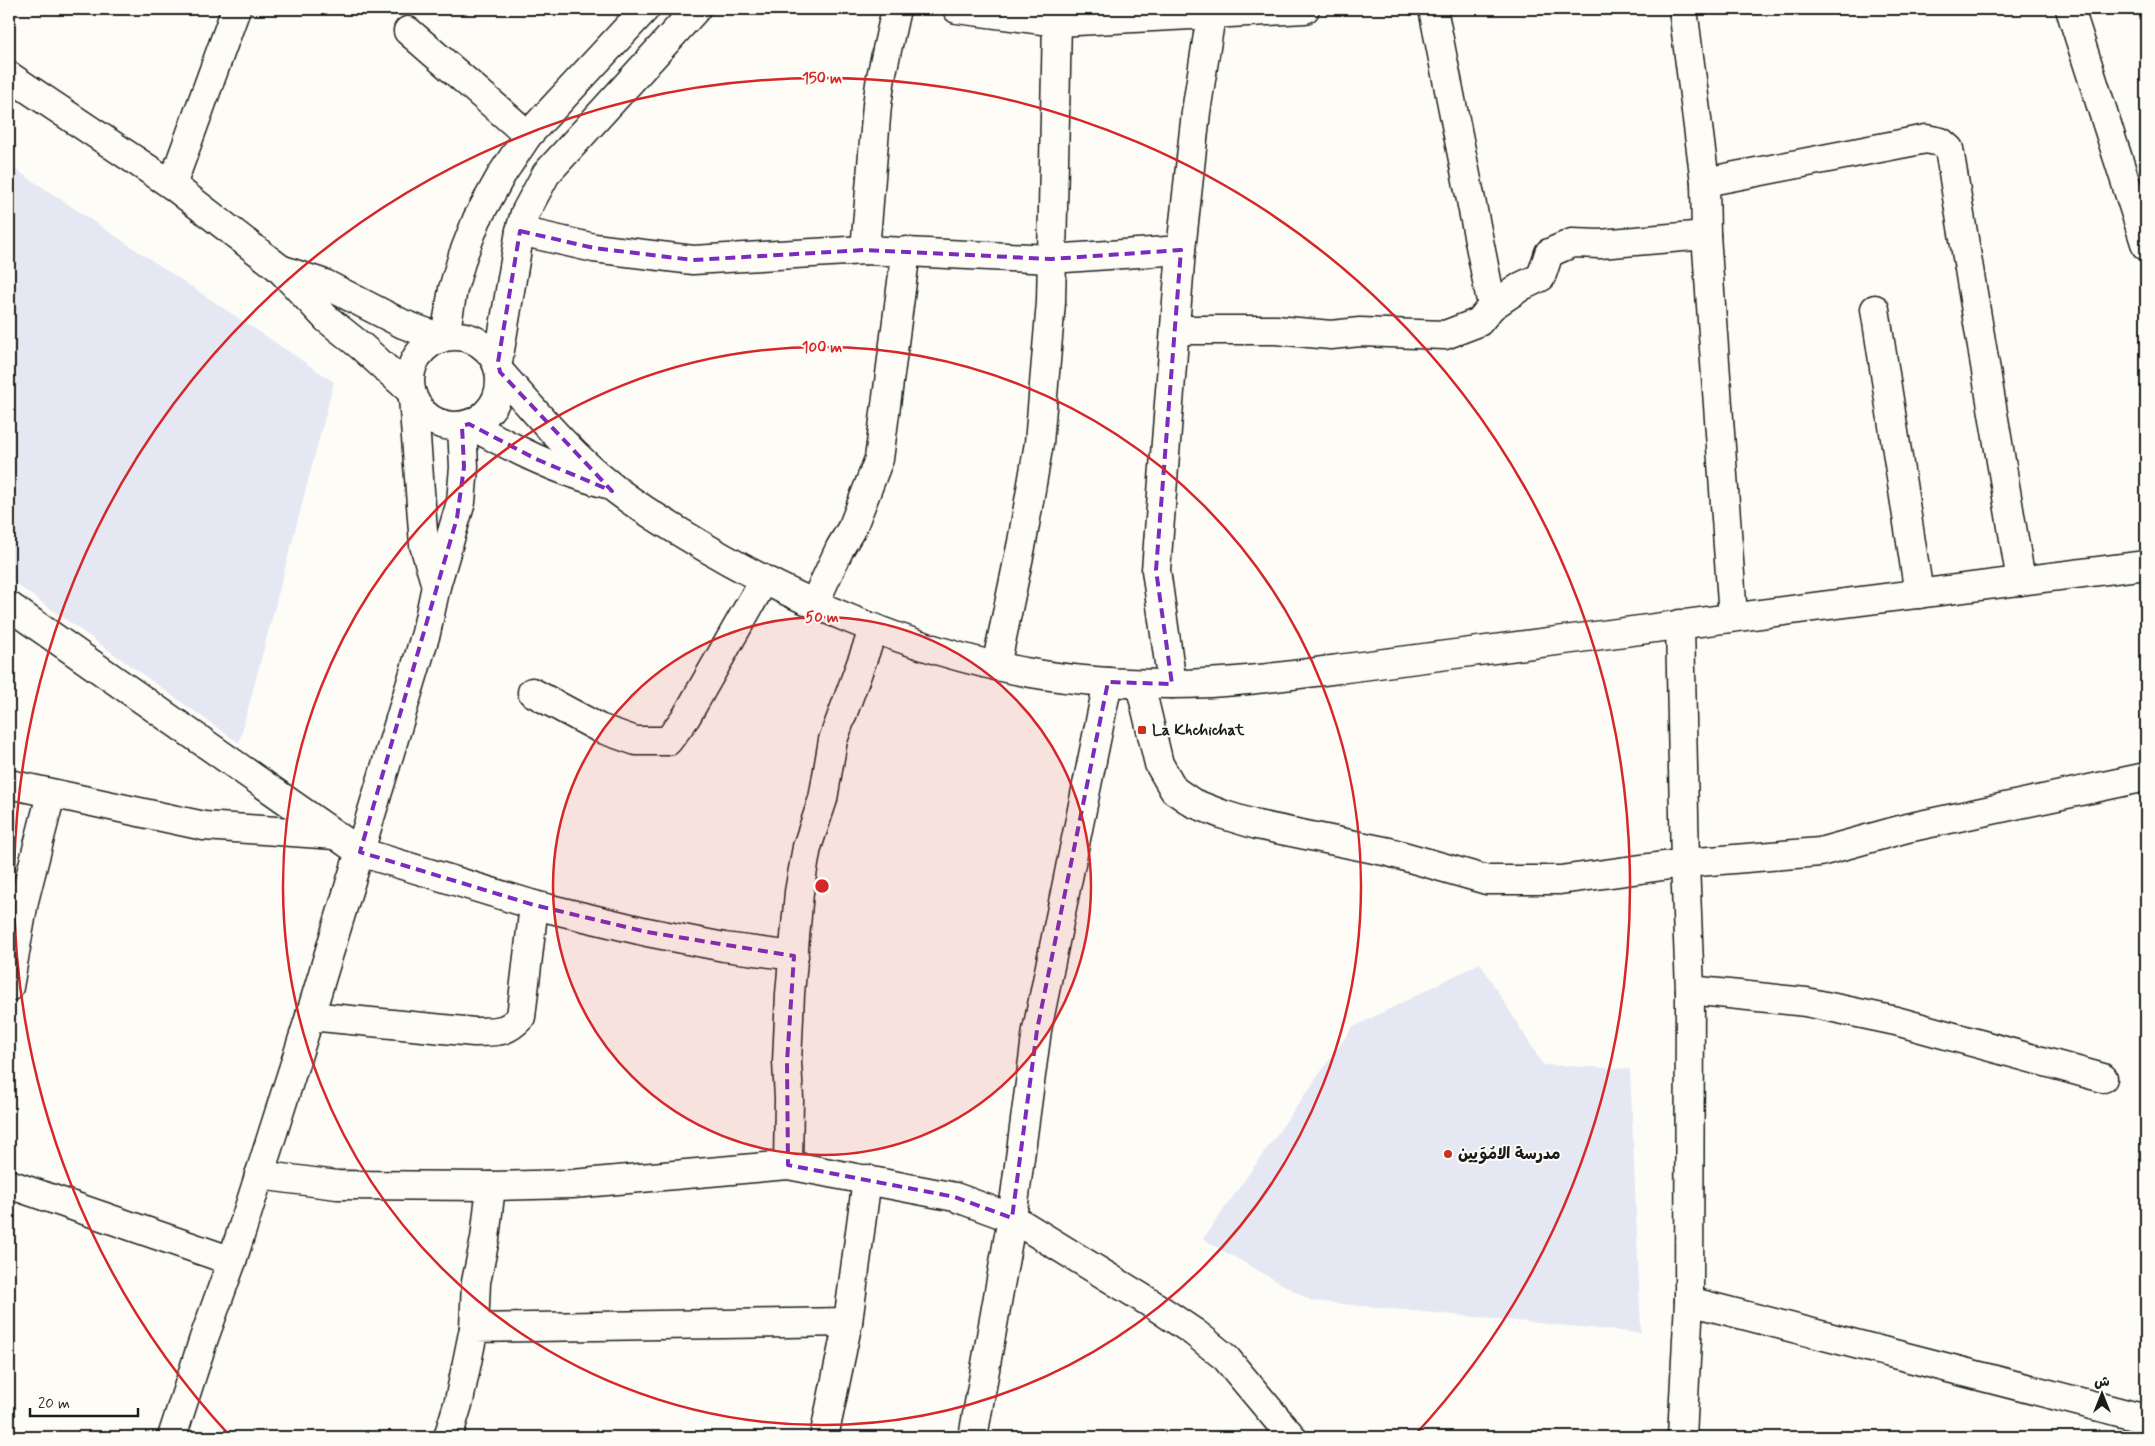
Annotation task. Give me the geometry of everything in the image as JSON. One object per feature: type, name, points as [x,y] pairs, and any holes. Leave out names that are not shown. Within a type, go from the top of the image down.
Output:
[{"type":"street","points":[[172,185],[236,9]]},
{"type":"street","points":[[443,337],[453,289],[463,254],[477,219],[502,174],[528,135],[645,9]]},
{"type":"street","points":[[9,76],[172,185],[279,268],[327,319],[374,357],[412,394],[420,410],[432,420],[446,425],[466,425],[481,418],[491,409],[498,398],[501,385],[499,367],[520,231],[525,213],[546,174],[696,9]]},
{"type":"street","points":[[865,250],[877,105],[881,77],[896,9]]},
{"type":"street","points":[[957,9],[1057,22],[1306,9]]},
{"type":"street","points":[[1433,9],[1492,306]]},
{"type":"street","points":[[1683,9],[1705,182],[1706,235],[1733,617]]},
{"type":"street","points":[[2070,9],[2146,246]]},
{"type":"street","points":[[1172,684],[1156,570],[1181,250],[1196,112],[1211,15]]},
{"type":"street","points":[[996,666],[1022,542],[1039,443],[1049,338],[1057,22]]},
{"type":"street","points":[[408,31],[528,135]]},
{"type":"street","points":[[1705,182],[1926,139],[1941,142],[1949,149],[2021,581]]},
{"type":"street","points":[[520,231],[594,248],[693,260],[865,250],[1051,259],[1181,250]]},
{"type":"street","points":[[1175,330],[1276,330],[1331,334],[1360,332],[1445,334],[1480,322],[1492,306],[1522,286],[1541,277],[1549,253],[1572,243],[1600,244],[1706,235]]},
{"type":"street","points":[[814,604],[840,548],[853,526],[879,459],[906,251]]},
{"type":"street","points":[[279,268],[325,284],[403,324],[443,337]]},
{"type":"street","points":[[1875,309],[1919,594]]},
{"type":"street","points":[[436,586],[424,545],[410,378],[416,358],[429,344],[443,337],[461,335],[476,340],[489,349],[499,367],[553,431],[609,485],[674,529],[764,580],[814,604],[874,628],[943,652],[1032,674],[1140,684],[1265,680],[1733,617],[2146,565]]},
{"type":"street","points":[[466,425],[536,459],[572,474],[609,485]]},
{"type":"street","points":[[172,1437],[204,1338],[232,1261],[310,1016],[426,633],[436,586],[457,518],[462,493],[466,425]]},
{"type":"street","points":[[532,692],[599,728],[636,741],[668,741],[686,717],[764,580]]},
{"type":"street","points":[[9,606],[360,852],[534,905],[647,932],[715,945],[794,956]]},
{"type":"street","points":[[1680,624],[1685,863],[1690,990],[1689,1301],[1682,1437]]},
{"type":"street","points":[[788,1164],[789,1099],[786,1062],[790,994],[800,892],[807,847],[823,799],[833,740],[874,628]]},
{"type":"street","points":[[973,1437],[1012,1218],[1037,1030],[1108,682]]},
{"type":"street","points":[[1140,684],[1159,764],[1174,790],[1192,803],[1257,825],[1389,852],[1487,880],[1560,880],[1685,863],[1820,852],[1907,828],[2146,777]]},
{"type":"street","points":[[9,784],[204,826],[336,836]]},
{"type":"street","points":[[9,987],[24,901],[51,794]]},
{"type":"street","points":[[310,1016],[474,1032],[511,1028],[521,1017],[534,905]]},
{"type":"street","points":[[1690,990],[1806,1002],[1842,1009],[1896,1021],[2104,1078]]},
{"type":"street","points":[[259,1175],[337,1186],[491,1186],[572,1184],[788,1164],[955,1197],[1012,1218],[1152,1304],[1195,1333],[1226,1358],[1292,1437]]},
{"type":"street","points":[[824,1437],[848,1322],[867,1179]]},
{"type":"street","points":[[9,1184],[232,1261]]},
{"type":"street","points":[[448,1437],[459,1401],[474,1328],[476,1282],[485,1239],[491,1186]]},
{"type":"street","points":[[1689,1301],[2146,1419]]},
{"type":"street","points":[[474,1328],[848,1322]]},
{"type":"highlighted area","points":[[520,231],[594,248],[693,260],[865,250],[1051,259],[1181,250],[1156,570],[1172,684],[1108,682],[1037,1030],[1012,1218],[955,1197],[788,1165],[787,1062],[794,956],[647,932],[534,905],[360,852],[457,518],[464,467],[462,426],[469,424],[536,459],[612,491],[500,372],[498,362]]},
{"type":"shaded area","points":[[9,165],[334,382],[239,743],[9,579]]},
{"type":"shaded area","name":"مدرسة الامُوَيين","points":[[1480,963],[1543,1065],[1630,1069],[1641,1333],[1312,1301],[1203,1239],[1352,1028]]},
{"type":"place","name":"La Khchichat","points":[[1142,730]]},
{"type":"place","name":"مدرسة الامُوَيين","points":[[1448,1154]]}]
